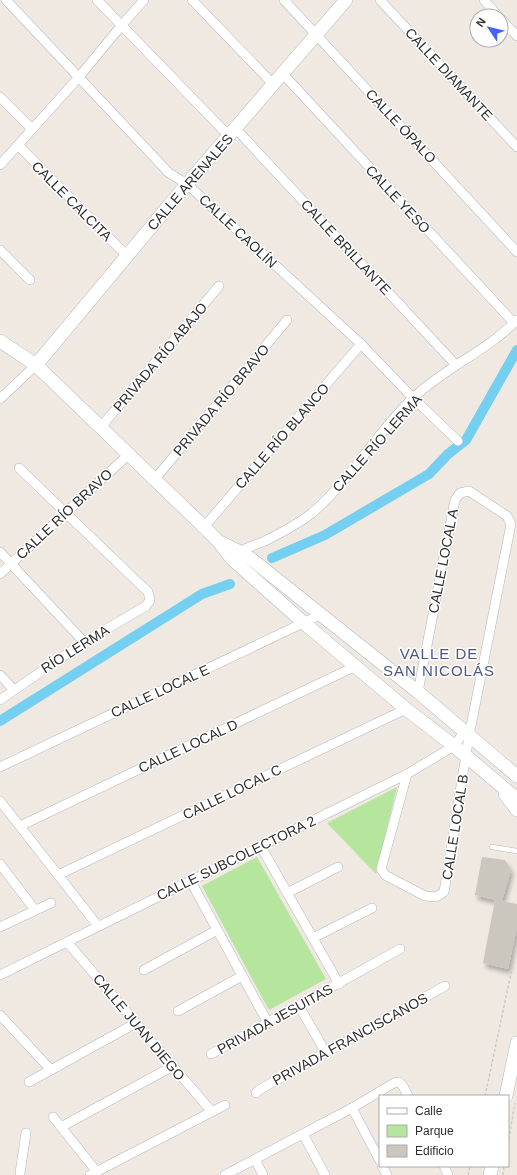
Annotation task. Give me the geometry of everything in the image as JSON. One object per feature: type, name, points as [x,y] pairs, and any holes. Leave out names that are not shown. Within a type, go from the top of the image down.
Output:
[{"type":"main road","name":"CALLE ARENALES","points":[[36,366],[187,184],[346,0]]},
{"type":"main road","points":[[0,342],[36,366],[219,542],[320,615],[418,692],[517,776]]},
{"type":"main road","points":[[236,555],[304,623],[406,709],[454,746],[517,799]]},
{"type":"main road","points":[[495,781],[517,810]]},
{"type":"main road","points":[[511,1097],[517,1043]]},
{"type":"street","name":"CALLE CAOLÍN","points":[[6,0],[169,173],[187,184],[361,344],[413,398],[458,441]]},
{"type":"street","name":"CALLE BRILLANTE","points":[[98,0],[121,26],[232,132],[456,365]]},
{"type":"street","points":[[0,165],[79,77],[144,0]]},
{"type":"street","points":[[192,0],[274,85]]},
{"type":"street","name":"CALLE ÓPALO","points":[[284,0],[517,252]]},
{"type":"street","name":"CALLE DIAMANTE","points":[[380,0],[517,147]]},
{"type":"street","points":[[484,0],[491,8]]},
{"type":"street","points":[[509,28],[517,36]]},
{"type":"street","name":"CALLE YESO","points":[[283,74],[515,321]]},
{"type":"street","points":[[0,97],[32,129]]},
{"type":"street","name":"CALLE CALCITA","points":[[18,145],[127,256]]},
{"type":"street","points":[[0,250],[30,280]]},
{"type":"street","name":"PRIVADA RÍO ABAJO","points":[[100,428],[219,286]]},
{"type":"street","name":"PRIVADA RÍO BRAVO","points":[[155,480],[287,320]]},
{"type":"street","name":"CALLE RÍO LERMA","points":[[236,555],[292,526],[311,513],[345,478],[374,440],[413,398],[456,365],[491,342],[515,321]]},
{"type":"street","name":"CALLE RÍO BLANCO","points":[[204,527],[361,344]]},
{"type":"street","points":[[0,399],[36,366]]},
{"type":"street","name":"CALLE RÍO BRAVO","points":[[0,574],[128,455]]},
{"type":"street","points":[[19,468],[65,513]]},
{"type":"street","name":"CALLE LOCAL A","points":[[418,692],[454,500],[460,493],[469,491],[507,516],[511,524],[466,734]]},
{"type":"street","name":"RÍO LERMA","points":[[0,700],[13,689],[84,642],[146,606],[150,600],[148,592],[65,513]]},
{"type":"street","points":[[0,552],[84,642]]},
{"type":"street","name":"CALLE LOCAL E","points":[[0,767],[320,615]]},
{"type":"street","name":"CALLE LOCAL D","points":[[20,826],[356,666]]},
{"type":"street","points":[[0,675],[13,689]]},
{"type":"street","name":"CALLE LOCAL C","points":[[58,875],[406,709]]},
{"type":"street","name":"CALLE SUBCOLECTORA 2","points":[[0,975],[406,774],[454,746],[466,734]]},
{"type":"street","name":"CALLE LOCAL B","points":[[406,774],[382,869],[385,875],[418,893],[425,896],[436,897],[444,892],[466,757],[466,734]]},
{"type":"street","points":[[0,801],[98,926]]},
{"type":"street","points":[[260,845],[339,984]]},
{"type":"street","points":[[0,864],[35,910]]},
{"type":"street","points":[[287,893],[338,867]]},
{"type":"street","points":[[190,880],[268,1023]]},
{"type":"street","points":[[0,927],[52,903]]},
{"type":"street","points":[[313,938],[372,908]]},
{"type":"street","points":[[144,970],[217,930]]},
{"type":"street","name":"CALLE JUAN DIEGO","points":[[67,942],[212,1112]]},
{"type":"street","name":"PRIVADA JESUITAS","points":[[211,1054],[400,949]]},
{"type":"street","points":[[178,1011],[242,976]]},
{"type":"street","name":"PRIVADA FRANCISCANOS","points":[[256,1094],[260,1090],[445,986]]},
{"type":"street","points":[[299,1006],[326,1053]]},
{"type":"street","points":[[0,1016],[51,1070]]},
{"type":"street","points":[[29,1082],[136,1023]]},
{"type":"street","points":[[61,1127],[173,1066]]},
{"type":"street","points":[[225,1175],[352,1108],[394,1083],[399,1082],[408,1095]]},
{"type":"street","points":[[53,1117],[93,1173],[225,1105]]},
{"type":"street","points":[[352,1108],[379,1159]]},
{"type":"street","points":[[20,1174],[26,1133]]},
{"type":"street","points":[[303,1134],[325,1175]]},
{"type":"street","points":[[255,1159],[263,1175]]},
{"type":"lane","points":[[492,847],[517,851]]},
{"type":"path","points":[[485,1095],[517,945]]},
{"type":"path","points":[[509,1128],[511,1097]]},
{"type":"green space","points":[[397,787],[376,874],[327,823]]},
{"type":"green space","points":[[257,857],[326,979],[269,1010],[202,886]]},
{"type":"building","points":[[482,857],[505,860],[511,870],[502,901],[517,904],[517,927],[508,969],[483,963],[495,900],[475,895]]},
{"type":"waterway","points":[[272,558],[325,535],[429,474],[448,454],[466,440],[517,350]]},
{"type":"waterway","points":[[0,721],[202,594],[230,584]]},
{"type":"district","name":"VALLE DE SAN NICOLÁS","points":[[439,662]]}]
